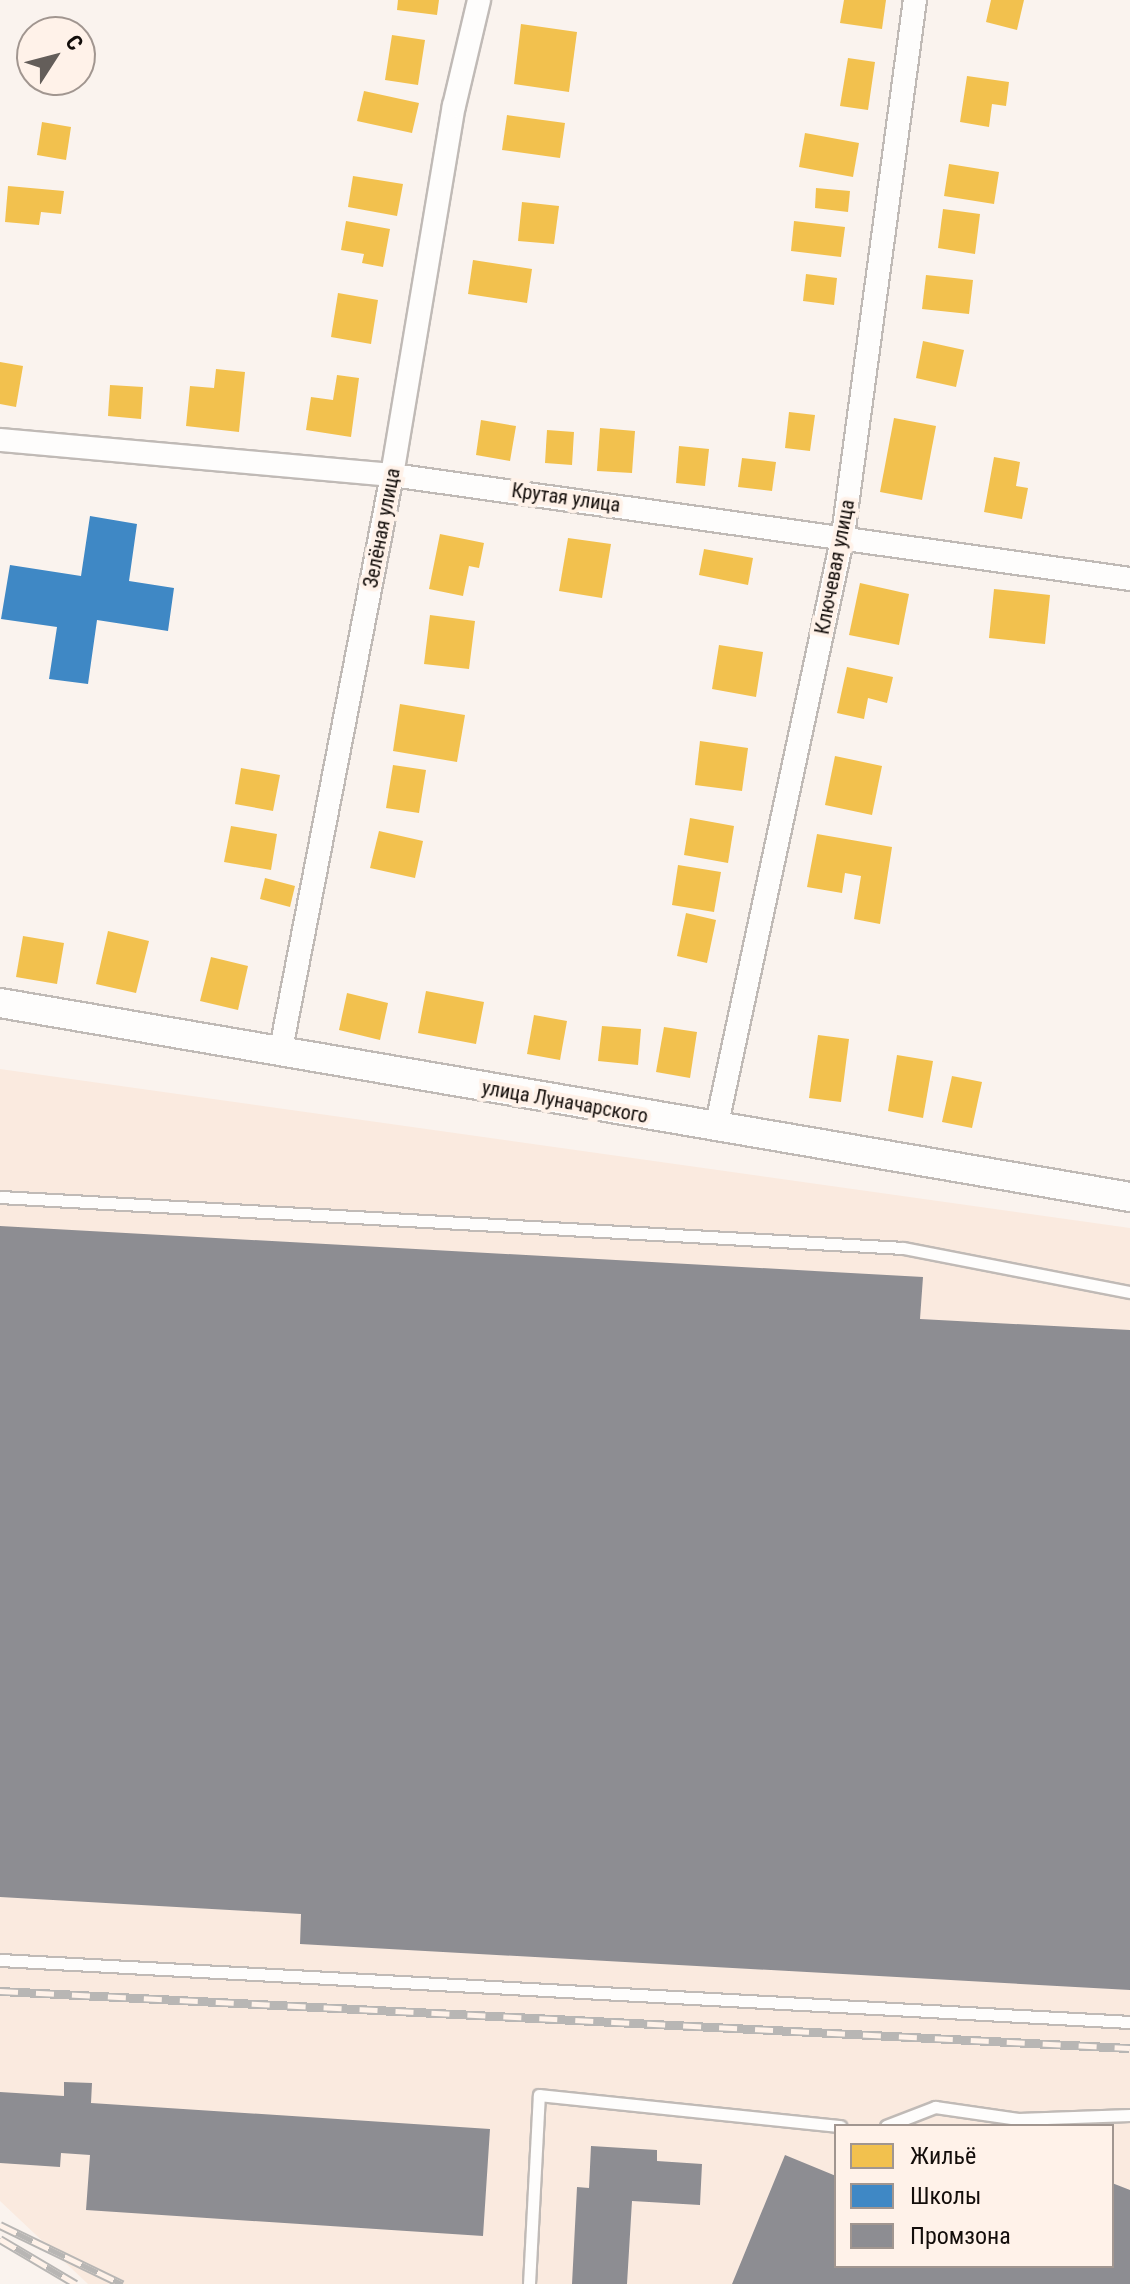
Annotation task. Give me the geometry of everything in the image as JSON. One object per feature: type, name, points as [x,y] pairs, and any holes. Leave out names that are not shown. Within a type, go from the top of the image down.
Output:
[{"type":"street","name":"Зелёная улица","points":[[280,1054],[392,475],[454,106],[479,0]]},
{"type":"street","name":"Ключевая улица","points":[[716,1128],[843,535],[915,0]]},
{"type":"street","name":"Крутая улица","points":[[0,440],[392,475],[843,535],[1130,579]]},
{"type":"street","name":"улица Луначарского","points":[[0,1003],[280,1054],[1130,1197]]},
{"type":"lane","points":[[0,1197],[903,1248],[1130,1292]]},
{"type":"lane","points":[[0,1960],[1130,2022]]},
{"type":"lane","points":[[529,2284],[539,2095],[834,2125]]},
{"type":"lane","points":[[891,2124],[935,2107],[1018,2119],[1130,2115]]},
{"type":"shaded area","points":[[0,1069],[1130,1228],[1130,2284],[88,2284],[0,2201]]},
{"type":"building: Жильё","points":[[398,0],[439,0],[437,15],[397,10]]},
{"type":"building: Жильё","points":[[844,0],[886,0],[882,29],[840,23]]},
{"type":"building: Жильё","points":[[991,0],[1024,0],[1017,30],[986,22]]},
{"type":"building: Жильё","points":[[521,24],[577,32],[569,92],[514,84]]},
{"type":"building: Жильё","points":[[392,35],[425,40],[418,85],[385,80]]},
{"type":"building: Жильё","points":[[848,58],[875,62],[868,110],[840,106]]},
{"type":"building: Жильё","points":[[967,76],[1009,82],[1006,106],[992,104],[989,127],[960,122]]},
{"type":"building: Жильё","points":[[364,91],[419,103],[412,133],[357,121]]},
{"type":"building: Жильё","points":[[507,115],[565,123],[560,158],[502,150]]},
{"type":"building: Жильё","points":[[42,122],[71,127],[66,160],[37,155]]},
{"type":"building: Жильё","points":[[805,133],[859,143],[853,177],[799,167]]},
{"type":"building: Жильё","points":[[949,164],[999,172],[994,204],[944,196]]},
{"type":"building: Жильё","points":[[353,176],[403,184],[397,216],[348,207]]},
{"type":"building: Жильё","points":[[8,186],[64,191],[61,214],[41,212],[39,225],[5,222]]},
{"type":"building: Жильё","points":[[816,188],[850,191],[848,212],[815,208]]},
{"type":"building: Жильё","points":[[522,202],[559,206],[554,244],[518,241]]},
{"type":"building: Жильё","points":[[943,209],[980,214],[975,254],[938,248]]},
{"type":"building: Жильё","points":[[346,221],[390,229],[383,267],[362,263],[364,254],[341,250]]},
{"type":"building: Жильё","points":[[794,221],[845,227],[841,257],[791,251]]},
{"type":"building: Жильё","points":[[473,260],[532,269],[527,303],[468,294]]},
{"type":"building: Жильё","points":[[806,274],[837,278],[834,305],[803,301]]},
{"type":"building: Жильё","points":[[926,275],[973,280],[969,314],[922,309]]},
{"type":"building: Жильё","points":[[338,293],[378,300],[371,344],[331,337]]},
{"type":"building: Жильё","points":[[923,341],[964,350],[956,387],[916,378]]},
{"type":"building: Жильё","points":[[0,362],[23,366],[16,407],[0,404]]},
{"type":"building: Жильё","points":[[216,369],[245,372],[239,432],[186,426],[190,386],[214,388]]},
{"type":"building: Жильё","points":[[337,375],[359,378],[351,437],[306,430],[311,397],[333,400]]},
{"type":"building: Жильё","points":[[110,385],[143,387],[141,419],[108,416]]},
{"type":"building: Жильё","points":[[789,412],[815,415],[810,451],[785,448]]},
{"type":"building: Жильё","points":[[894,418],[936,426],[922,500],[880,492]]},
{"type":"building: Жильё","points":[[481,420],[516,426],[510,461],[476,455]]},
{"type":"building: Жильё","points":[[600,428],[635,431],[632,473],[597,471]]},
{"type":"building: Жильё","points":[[547,430],[574,432],[572,465],[545,463]]},
{"type":"building: Жильё","points":[[679,446],[709,449],[705,486],[676,483]]},
{"type":"building: Жильё","points":[[994,457],[1020,462],[1016,486],[1028,488],[1022,519],[984,512]]},
{"type":"building: Жильё","points":[[742,458],[776,462],[772,491],[738,487]]},
{"type":"building: Жильё","points":[[440,534],[484,543],[479,568],[469,566],[463,596],[429,589]]},
{"type":"building: Жильё","points":[[568,538],[611,544],[602,598],[559,591]]},
{"type":"building: Жильё","points":[[704,549],[753,558],[748,585],[699,575]]},
{"type":"building: Жильё","points":[[860,583],[909,594],[899,645],[849,635]]},
{"type":"building: Жильё","points":[[994,589],[1050,595],[1045,644],[989,638]]},
{"type":"building: Жильё","points":[[430,615],[475,621],[469,669],[424,664]]},
{"type":"building: Жильё","points":[[719,645],[763,652],[756,697],[712,689]]},
{"type":"building: Жильё","points":[[847,667],[893,677],[887,703],[868,698],[864,719],[837,713]]},
{"type":"building: Жильё","points":[[400,704],[465,715],[457,762],[393,751]]},
{"type":"building: Жильё","points":[[700,741],[748,748],[742,791],[695,785]]},
{"type":"building: Жильё","points":[[835,756],[882,766],[872,815],[825,805]]},
{"type":"building: Жильё","points":[[393,765],[426,770],[419,813],[386,808]]},
{"type":"building: Жильё","points":[[241,768],[280,775],[273,811],[235,804]]},
{"type":"building: Жильё","points":[[690,818],[734,826],[728,863],[684,855]]},
{"type":"building: Жильё","points":[[231,826],[277,834],[271,870],[224,862]]},
{"type":"building: Жильё","points":[[379,831],[423,841],[415,878],[370,868]]},
{"type":"building: Жильё","points":[[817,834],[892,847],[880,924],[854,919],[861,876],[845,873],[842,893],[807,887]]},
{"type":"building: Жильё","points":[[678,865],[721,872],[714,912],[672,905]]},
{"type":"building: Жильё","points":[[265,878],[295,886],[290,907],[260,899]]},
{"type":"building: Жильё","points":[[686,913],[716,920],[707,963],[677,956]]},
{"type":"building: Жильё","points":[[108,931],[149,941],[136,993],[96,984]]},
{"type":"building: Жильё","points":[[23,936],[64,943],[57,984],[16,977]]},
{"type":"building: Жильё","points":[[211,957],[248,966],[238,1010],[200,1001]]},
{"type":"building: Жильё","points":[[426,991],[484,1002],[476,1044],[418,1033]]},
{"type":"building: Жильё","points":[[347,993],[388,1003],[380,1040],[339,1030]]},
{"type":"building: Жильё","points":[[534,1015],[567,1021],[560,1060],[527,1054]]},
{"type":"building: Жильё","points":[[602,1026],[641,1029],[638,1065],[598,1061]]},
{"type":"building: Жильё","points":[[664,1027],[697,1032],[690,1078],[656,1072]]},
{"type":"building: Жильё","points":[[818,1035],[849,1039],[841,1102],[809,1098]]},
{"type":"building: Жильё","points":[[897,1055],[933,1061],[923,1118],[888,1111]]},
{"type":"building: Жильё","points":[[952,1076],[982,1082],[972,1128],[942,1122]]},
{"type":"building: Школы","points":[[90,516],[137,524],[129,581],[174,588],[168,631],[97,620],[88,684],[49,679],[57,627],[1,619],[10,565],[81,576]]},
{"type":"building: Промзона","points":[[0,1226],[923,1277],[920,1319],[1130,1330],[1130,1990],[300,1944],[301,1914],[0,1897]]},
{"type":"building: Промзона","points":[[64,2082],[92,2083],[91,2103],[490,2129],[483,2236],[86,2210],[90,2155],[61,2153],[60,2167],[0,2163],[0,2092],[64,2096]]},
{"type":"building: Промзона","points":[[591,2146],[657,2150],[657,2161],[702,2164],[700,2205],[632,2201],[627,2284],[572,2284],[577,2187],[589,2188]]},
{"type":"building: Промзона","points":[[785,2155],[834,2175],[834,2268],[1114,2268],[1114,2184],[1130,2190],[1130,2284],[732,2284]]},
{"type":"railway","points":[[0,1991],[1130,2048]]},
{"type":"railway","points":[[0,2225],[122,2284]]},
{"type":"railway","points":[[0,2239],[76,2284]]}]
